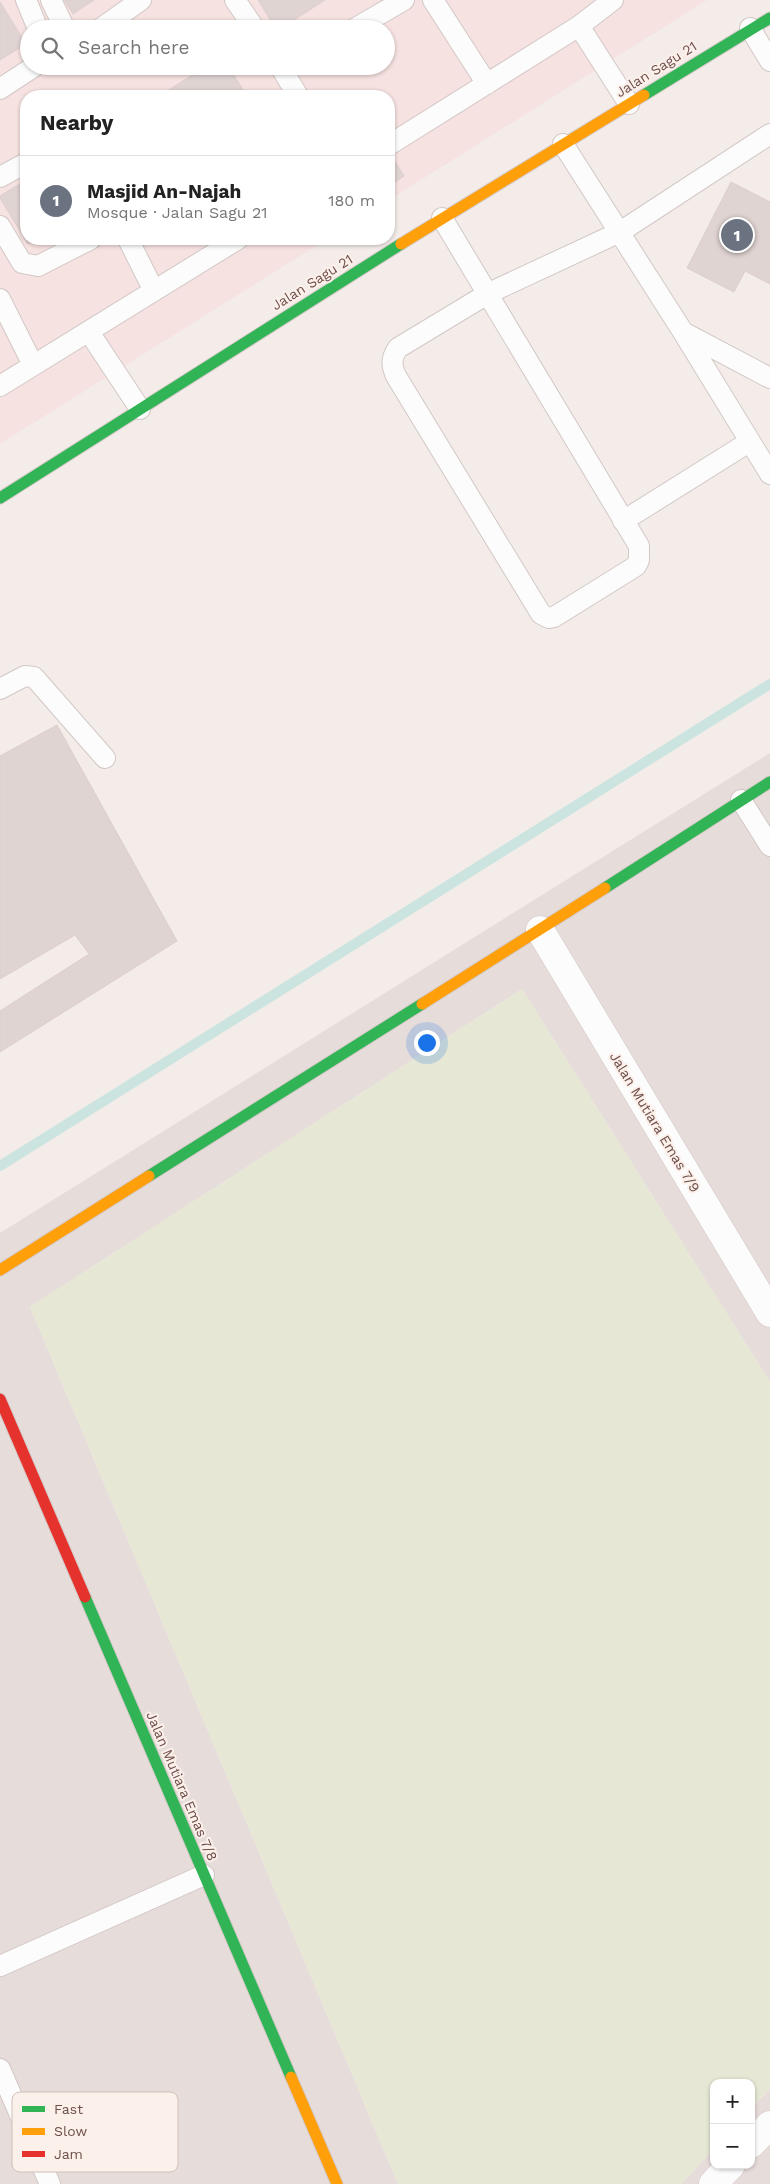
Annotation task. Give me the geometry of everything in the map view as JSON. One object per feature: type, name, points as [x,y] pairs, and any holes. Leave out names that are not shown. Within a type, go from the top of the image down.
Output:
[{"type":"street","name":"Jalan Sagu 21","points":[[0,498],[442,218],[750,28],[770,18]]},
{"type":"street","points":[[0,1270],[540,930],[770,782]]},
{"type":"street","name":"Jalan Mutiara Emas 7/9","points":[[540,930],[770,1313]]},
{"type":"street","name":"Jalan Mutiara Emas 7/8","points":[[0,1399],[337,2184]]},
{"type":"street","points":[[755,2140],[770,2125]]},
{"type":"street","points":[[713,2184],[727,2169]]},
{"type":"lane","points":[[26,0],[34,20]]},
{"type":"lane","points":[[51,0],[61,20]]},
{"type":"lane","points":[[113,20],[141,0]]},
{"type":"lane","points":[[235,0],[249,20]]},
{"type":"lane","points":[[370,20],[404,0]]},
{"type":"lane","points":[[433,0],[487,84]]},
{"type":"lane","points":[[395,141],[579,26],[613,0]]},
{"type":"lane","points":[[579,26],[629,104]]},
{"type":"lane","points":[[750,28],[770,61]]},
{"type":"lane","points":[[0,89],[23,75]]},
{"type":"lane","points":[[288,75],[295,90]]},
{"type":"lane","points":[[442,218],[488,293],[639,546],[640,553],[636,566],[554,617],[544,617],[392,366],[393,355],[398,348],[488,293],[620,232],[770,134]]},
{"type":"lane","points":[[563,144],[683,332],[770,474]]},
{"type":"lane","points":[[0,177],[20,166]]},
{"type":"lane","points":[[0,226],[22,264],[29,266],[38,266],[80,245]]},
{"type":"lane","points":[[131,245],[154,291]]},
{"type":"lane","points":[[0,386],[228,245]]},
{"type":"lane","points":[[0,299],[33,366]]},
{"type":"lane","points":[[89,332],[140,409]]},
{"type":"lane","points":[[683,332],[770,378]]},
{"type":"lane","points":[[623,520],[749,442]]},
{"type":"lane","points":[[0,689],[25,676],[34,677],[105,758]]},
{"type":"lane","points":[[741,800],[770,846]]},
{"type":"lane","points":[[0,1966],[204,1875]]},
{"type":"lane","points":[[0,2069],[12,2097]]},
{"type":"lane","points":[[45,2172],[50,2184]]},
{"type":"shaded area","points":[[0,0],[707,0],[395,196],[395,90],[20,90],[20,245],[317,245],[0,444]]},
{"type":"shaded area","points":[[770,753],[770,1382],[522,989],[30,1307],[398,2184],[0,2184],[0,1233]]},
{"type":"shaded area","points":[[770,2089],[770,2184],[681,2184],[710,2153],[710,2169],[755,2169],[755,2105]]},
{"type":"green space","points":[[522,989],[770,1382],[770,2089],[755,2105],[755,2079],[710,2079],[710,2153],[681,2184],[398,2184],[30,1307]]},
{"type":"building","points":[[64,0],[94,0],[73,14]]},
{"type":"building","points":[[258,0],[325,0],[294,20],[270,20]]},
{"type":"building","points":[[0,2],[20,34],[20,48],[0,60]]},
{"type":"building","points":[[193,75],[234,75],[243,90],[169,90]]},
{"type":"building","points":[[395,162],[404,176],[395,182]]},
{"type":"building","points":[[731,182],[770,202],[770,284],[745,271],[734,292],[687,268]]},
{"type":"building","points":[[20,184],[20,231],[0,198],[0,196]]},
{"type":"building","points":[[57,725],[177,941],[0,1052],[0,1011],[89,954],[75,935],[0,979],[0,756]]},
{"type":"waterway","points":[[0,1166],[770,684]]},
{"type":"traffic: fast","points":[[644,95],[770,18]]},
{"type":"traffic: fast","points":[[0,498],[401,244]]},
{"type":"traffic: fast","points":[[605,888],[770,782]]},
{"type":"traffic: fast","points":[[149,1176],[422,1004]]},
{"type":"traffic: fast","points":[[85,1597],[291,2077]]},
{"type":"traffic: slow","points":[[401,244],[644,95]]},
{"type":"traffic: slow","points":[[422,1004],[605,888]]},
{"type":"traffic: slow","points":[[0,1270],[149,1176]]},
{"type":"traffic: slow","points":[[291,2077],[337,2184]]},
{"type":"traffic: jam","points":[[0,1399],[85,1597]]},
{"type":"place","name":"Masjid An-Najah","points":[[737,235]]}]
